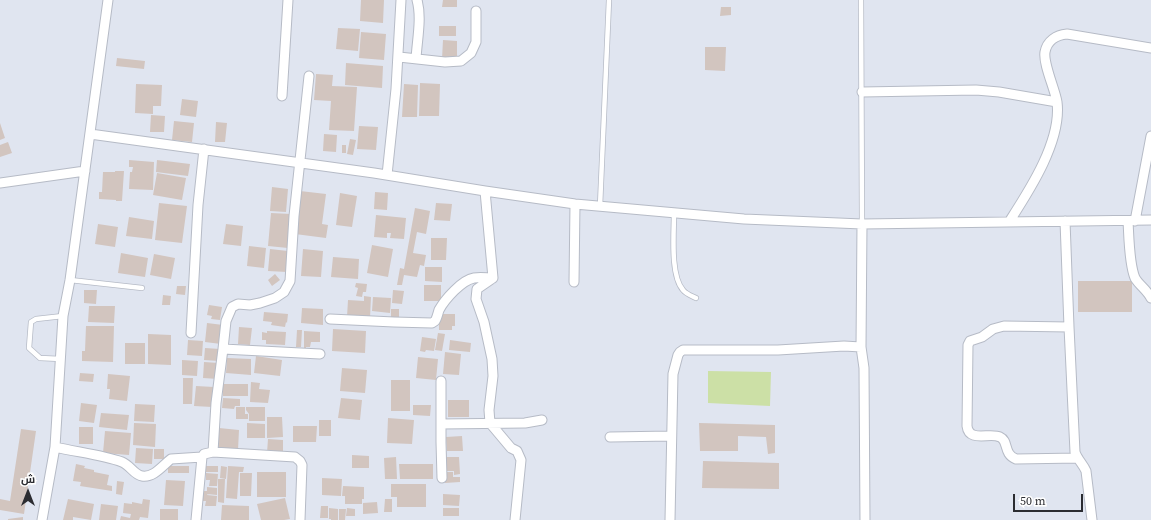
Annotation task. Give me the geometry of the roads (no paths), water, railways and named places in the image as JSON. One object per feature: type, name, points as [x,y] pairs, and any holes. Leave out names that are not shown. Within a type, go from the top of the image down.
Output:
[{"type":"street","points":[[42,520],[55,447],[63,316],[70,280],[108,0]]},
{"type":"street","points":[[282,96],[288,0]]},
{"type":"street","points":[[387,175],[399,57],[401,0]]},
{"type":"street","points":[[416,0],[419,9],[419,17],[416,59]]},
{"type":"street","points":[[399,57],[444,62],[461,60],[471,53],[476,42],[476,11]]},
{"type":"street","points":[[1009,222],[1034,182],[1043,164],[1057,123],[1057,102],[1045,58],[1047,46],[1056,37],[1061,35],[1072,35],[1151,48]]},
{"type":"street","points":[[213,452],[216,403],[226,321],[232,307],[238,304],[260,303],[275,298],[284,292],[290,281],[294,216],[309,76]]},
{"type":"street","points":[[862,92],[976,90],[999,92],[1057,102]]},
{"type":"street","points":[[90,134],[204,148],[575,204],[744,219],[862,224],[1132,221],[1150,219]]},
{"type":"street","points":[[1151,136],[1132,221],[1132,270],[1136,280],[1151,298]]},
{"type":"street","points":[[191,333],[198,205],[204,148]]},
{"type":"street","points":[[0,182],[85,171]]},
{"type":"street","points":[[485,191],[493,278]]},
{"type":"street","points":[[574,282],[575,204]]},
{"type":"street","points":[[1065,222],[1075,452],[1086,471],[1092,520]]},
{"type":"street","points":[[862,224],[861,347],[864,368],[865,520]]},
{"type":"street","points":[[330,319],[432,322],[435,321],[440,309],[447,299],[466,280],[474,278],[493,278]]},
{"type":"street","points":[[493,278],[477,289],[476,299],[484,322],[492,359],[493,376],[488,410],[490,424],[511,448],[517,451],[521,460],[515,520]]},
{"type":"street","points":[[1069,327],[1004,326],[993,329],[982,337],[970,341],[968,345],[967,426],[969,432],[973,435],[996,436],[1002,438],[1008,453],[1016,460],[1078,458]]},
{"type":"street","points":[[670,520],[673,374],[678,354],[680,352],[683,350],[778,350],[844,346],[861,347]]},
{"type":"street","points":[[223,349],[320,354]]},
{"type":"street","points":[[441,381],[442,478]]},
{"type":"street","points":[[441,424],[525,423],[542,420]]},
{"type":"street","points":[[610,437],[671,436]]},
{"type":"street","points":[[55,447],[124,463],[133,471],[142,476],[150,475],[171,458],[202,457],[204,454],[213,452],[296,457],[302,465],[300,520]]},
{"type":"street","points":[[196,520],[202,457]]},
{"type":"lane","points":[[600,207],[609,0]]},
{"type":"lane","points":[[861,0],[862,224]]},
{"type":"lane","points":[[674,213],[674,266],[677,280],[683,291],[696,298]]},
{"type":"lane","points":[[70,280],[142,288]]},
{"type":"lane","points":[[61,359],[40,358],[29,348],[30,322],[36,319],[63,316]]}]
